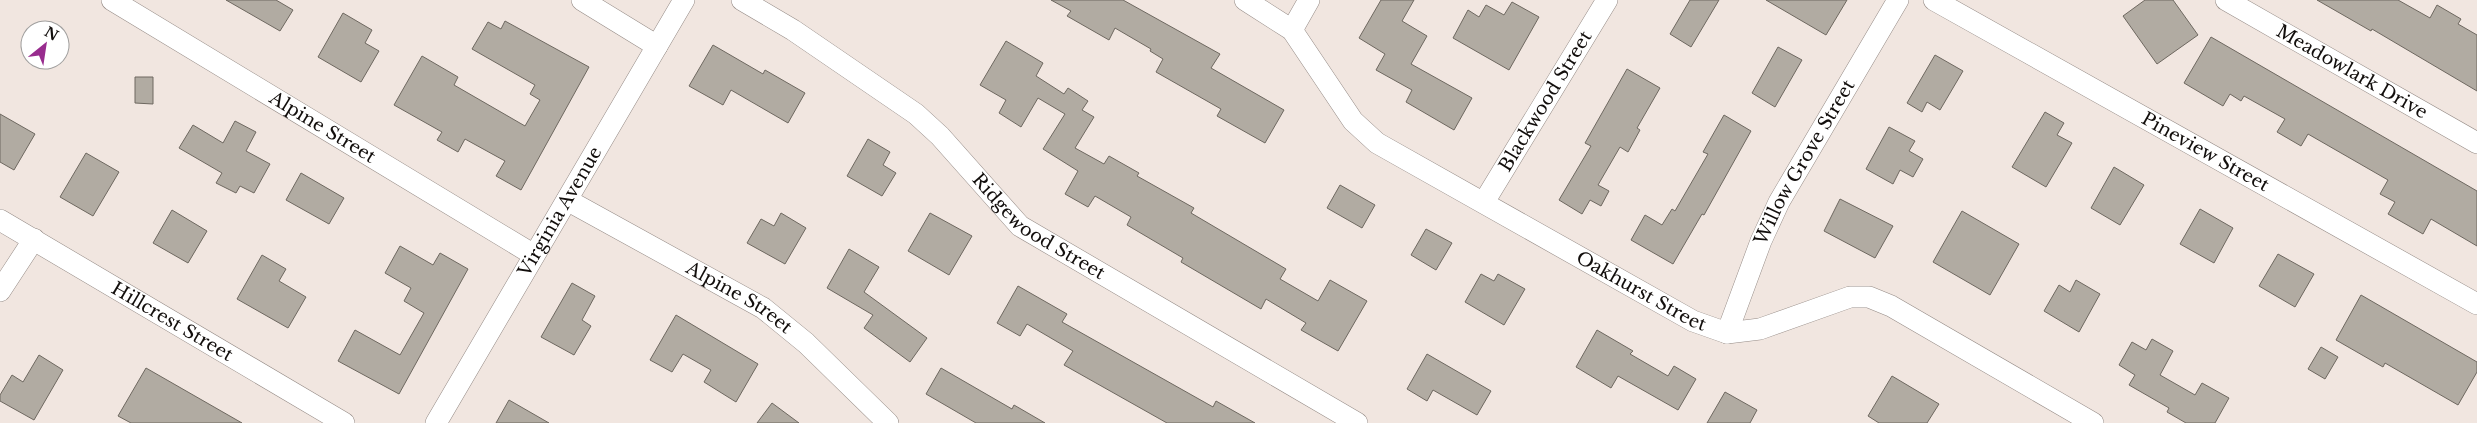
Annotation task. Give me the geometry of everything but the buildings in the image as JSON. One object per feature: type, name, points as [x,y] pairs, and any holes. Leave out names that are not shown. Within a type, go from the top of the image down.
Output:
[{"type":"street","name":"Alpine Street","points":[[112,0],[534,255]]},
{"type":"street","points":[[582,0],[657,46]]},
{"type":"street","name":"Virginia Avenue","points":[[436,423],[684,0]]},
{"type":"street","name":"Ridgewood Street","points":[[742,0],[793,30],[916,114],[940,136],[1020,226],[1357,423]]},
{"type":"street","name":"Oakhurst Street","points":[[1245,0],[1292,30],[1353,121],[1377,143],[1693,322],[1727,333],[1760,329],[1850,297],[1869,297],[1892,306],[2093,423]]},
{"type":"street","points":[[1292,30],[1309,0]]},
{"type":"street","name":"Blackwood Street","points":[[1484,202],[1607,0]]},
{"type":"street","name":"Willow Grove Street","points":[[1727,333],[1761,241],[1779,202],[1898,0]]},
{"type":"street","name":"Pineview Street","points":[[1934,0],[2477,304]]},
{"type":"street","name":"Meadowlark Drive","points":[[2226,0],[2477,143]]},
{"type":"street","name":"Alpine Street","points":[[567,200],[763,308],[806,343],[888,423]]},
{"type":"street","name":"Hillcrest Street","points":[[0,220],[344,423]]},
{"type":"street","points":[[0,291],[34,239]]}]
